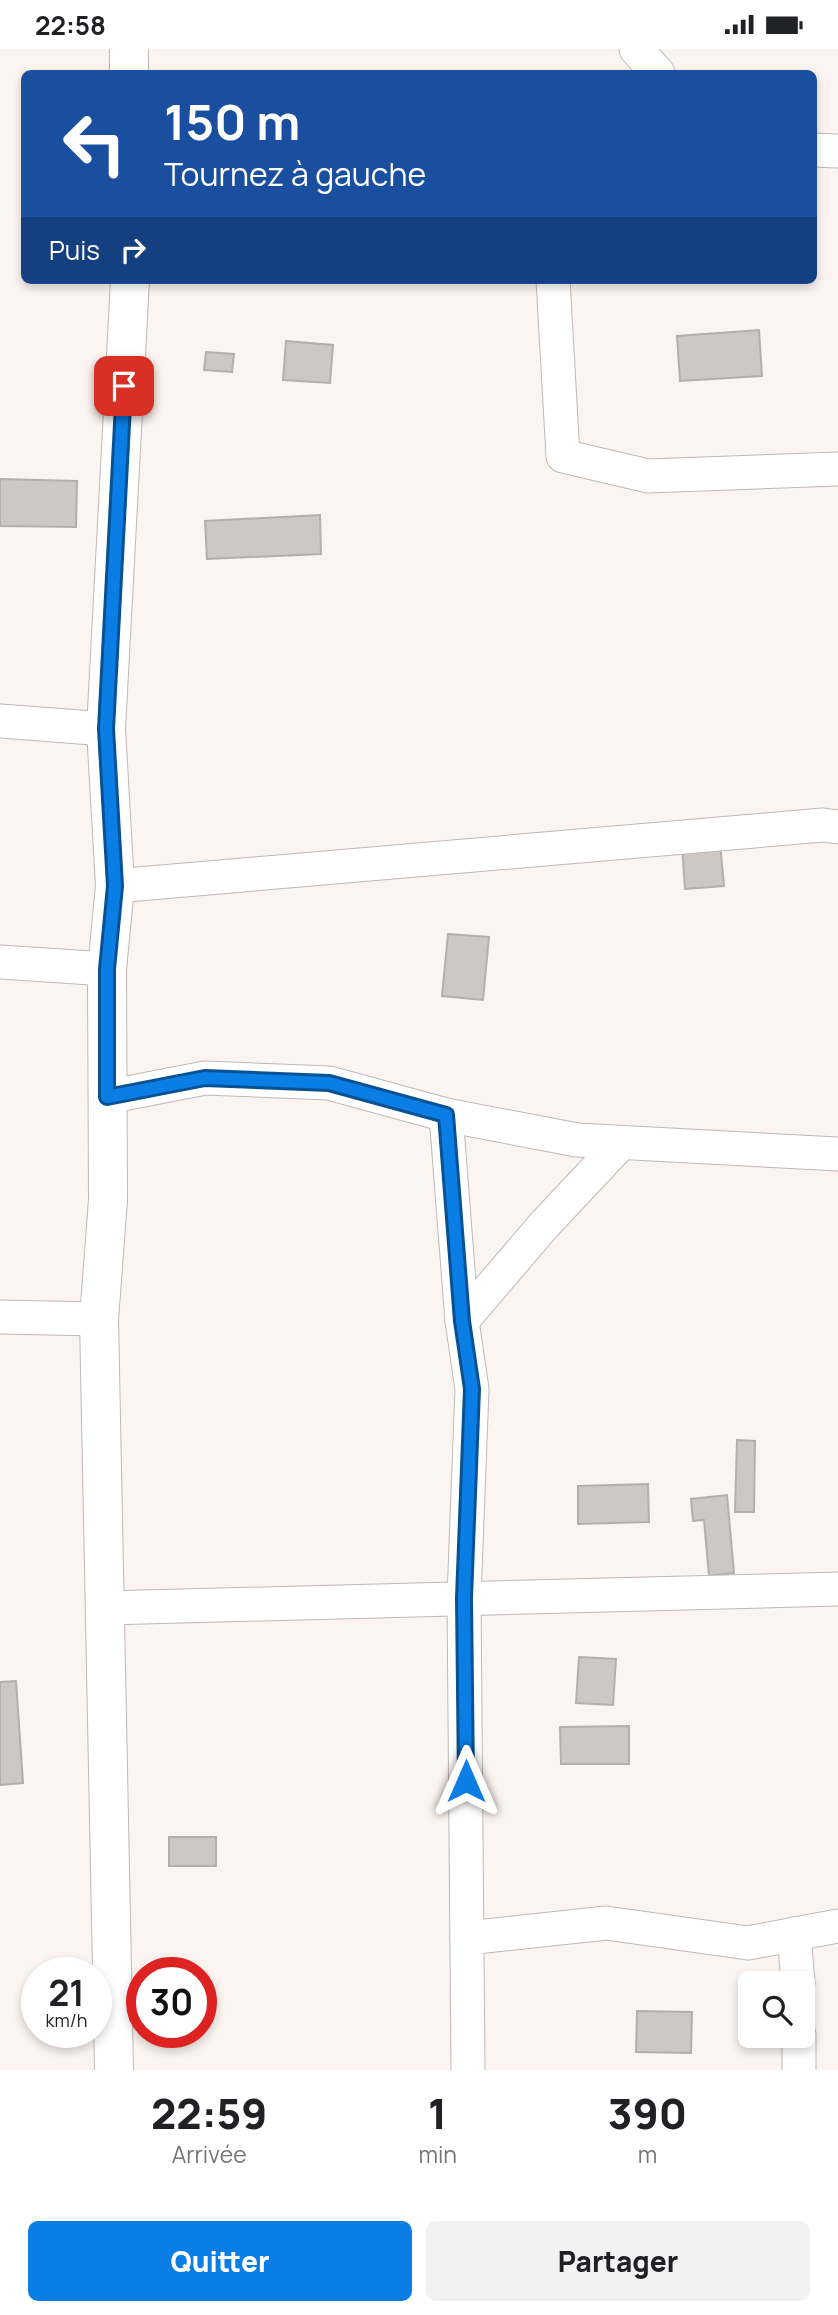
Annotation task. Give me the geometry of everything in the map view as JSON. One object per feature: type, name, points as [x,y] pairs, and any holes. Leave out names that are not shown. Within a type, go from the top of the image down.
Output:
[{"type":"street","points":[[129,49],[129,70]]},
{"type":"street","points":[[636,49],[655,70]]},
{"type":"street","points":[[817,150],[838,151]]},
{"type":"street","points":[[114,2070],[99,1319],[108,1200],[107,969],[115,886],[106,729],[130,284]]},
{"type":"street","points":[[553,284],[563,456],[648,476],[838,469]]},
{"type":"street","points":[[0,721],[106,729]]},
{"type":"street","points":[[115,886],[809,827],[838,827]]},
{"type":"street","points":[[0,962],[107,969]]},
{"type":"street","points":[[107,1097],[205,1078],[329,1083],[446,1115],[577,1140],[838,1154]]},
{"type":"street","points":[[446,1115],[462,1321],[472,1389],[464,1598],[468,2070]]},
{"type":"street","points":[[462,1321],[544,1225],[621,1143]]},
{"type":"street","points":[[0,1317],[99,1319]]},
{"type":"street","points":[[106,1608],[838,1589]]},
{"type":"street","points":[[467,1938],[606,1923],[748,1943],[838,1926]]},
{"type":"street","points":[[794,1934],[797,1971]]},
{"type":"street","points":[[799,2048],[799,2070]]},
{"type":"building","points":[[759,330],[762,376],[680,381],[677,336]]},
{"type":"building","points":[[286,341],[333,345],[330,383],[283,380]]},
{"type":"building","points":[[206,352],[234,354],[232,372],[204,370]]},
{"type":"building","points":[[0,479],[77,481],[76,527],[0,526]]},
{"type":"building","points":[[320,515],[321,554],[207,559],[205,521]]},
{"type":"building","points":[[720,843],[724,886],[685,889],[682,846]]},
{"type":"building","points":[[448,934],[489,937],[483,1000],[442,996]]},
{"type":"building","points":[[737,1440],[755,1441],[754,1512],[735,1512]]},
{"type":"building","points":[[648,1484],[649,1522],[578,1524],[578,1486]]},
{"type":"building","points":[[727,1495],[734,1573],[709,1576],[704,1520],[693,1521],[691,1499]]},
{"type":"building","points":[[579,1657],[616,1659],[613,1705],[576,1703]]},
{"type":"building","points":[[16,1681],[23,1783],[0,1785],[0,1682]]},
{"type":"building","points":[[629,1726],[629,1764],[561,1764],[560,1727]]},
{"type":"building","points":[[169,1837],[216,1837],[216,1866],[169,1866]]},
{"type":"building","points":[[637,2011],[692,2012],[691,2053],[636,2052]]},
{"type":"route","points":[[124,386],[106,729],[115,886],[107,969],[107,1097],[205,1078],[329,1083],[446,1115],[462,1321],[472,1389],[464,1598],[466,1781]]}]
